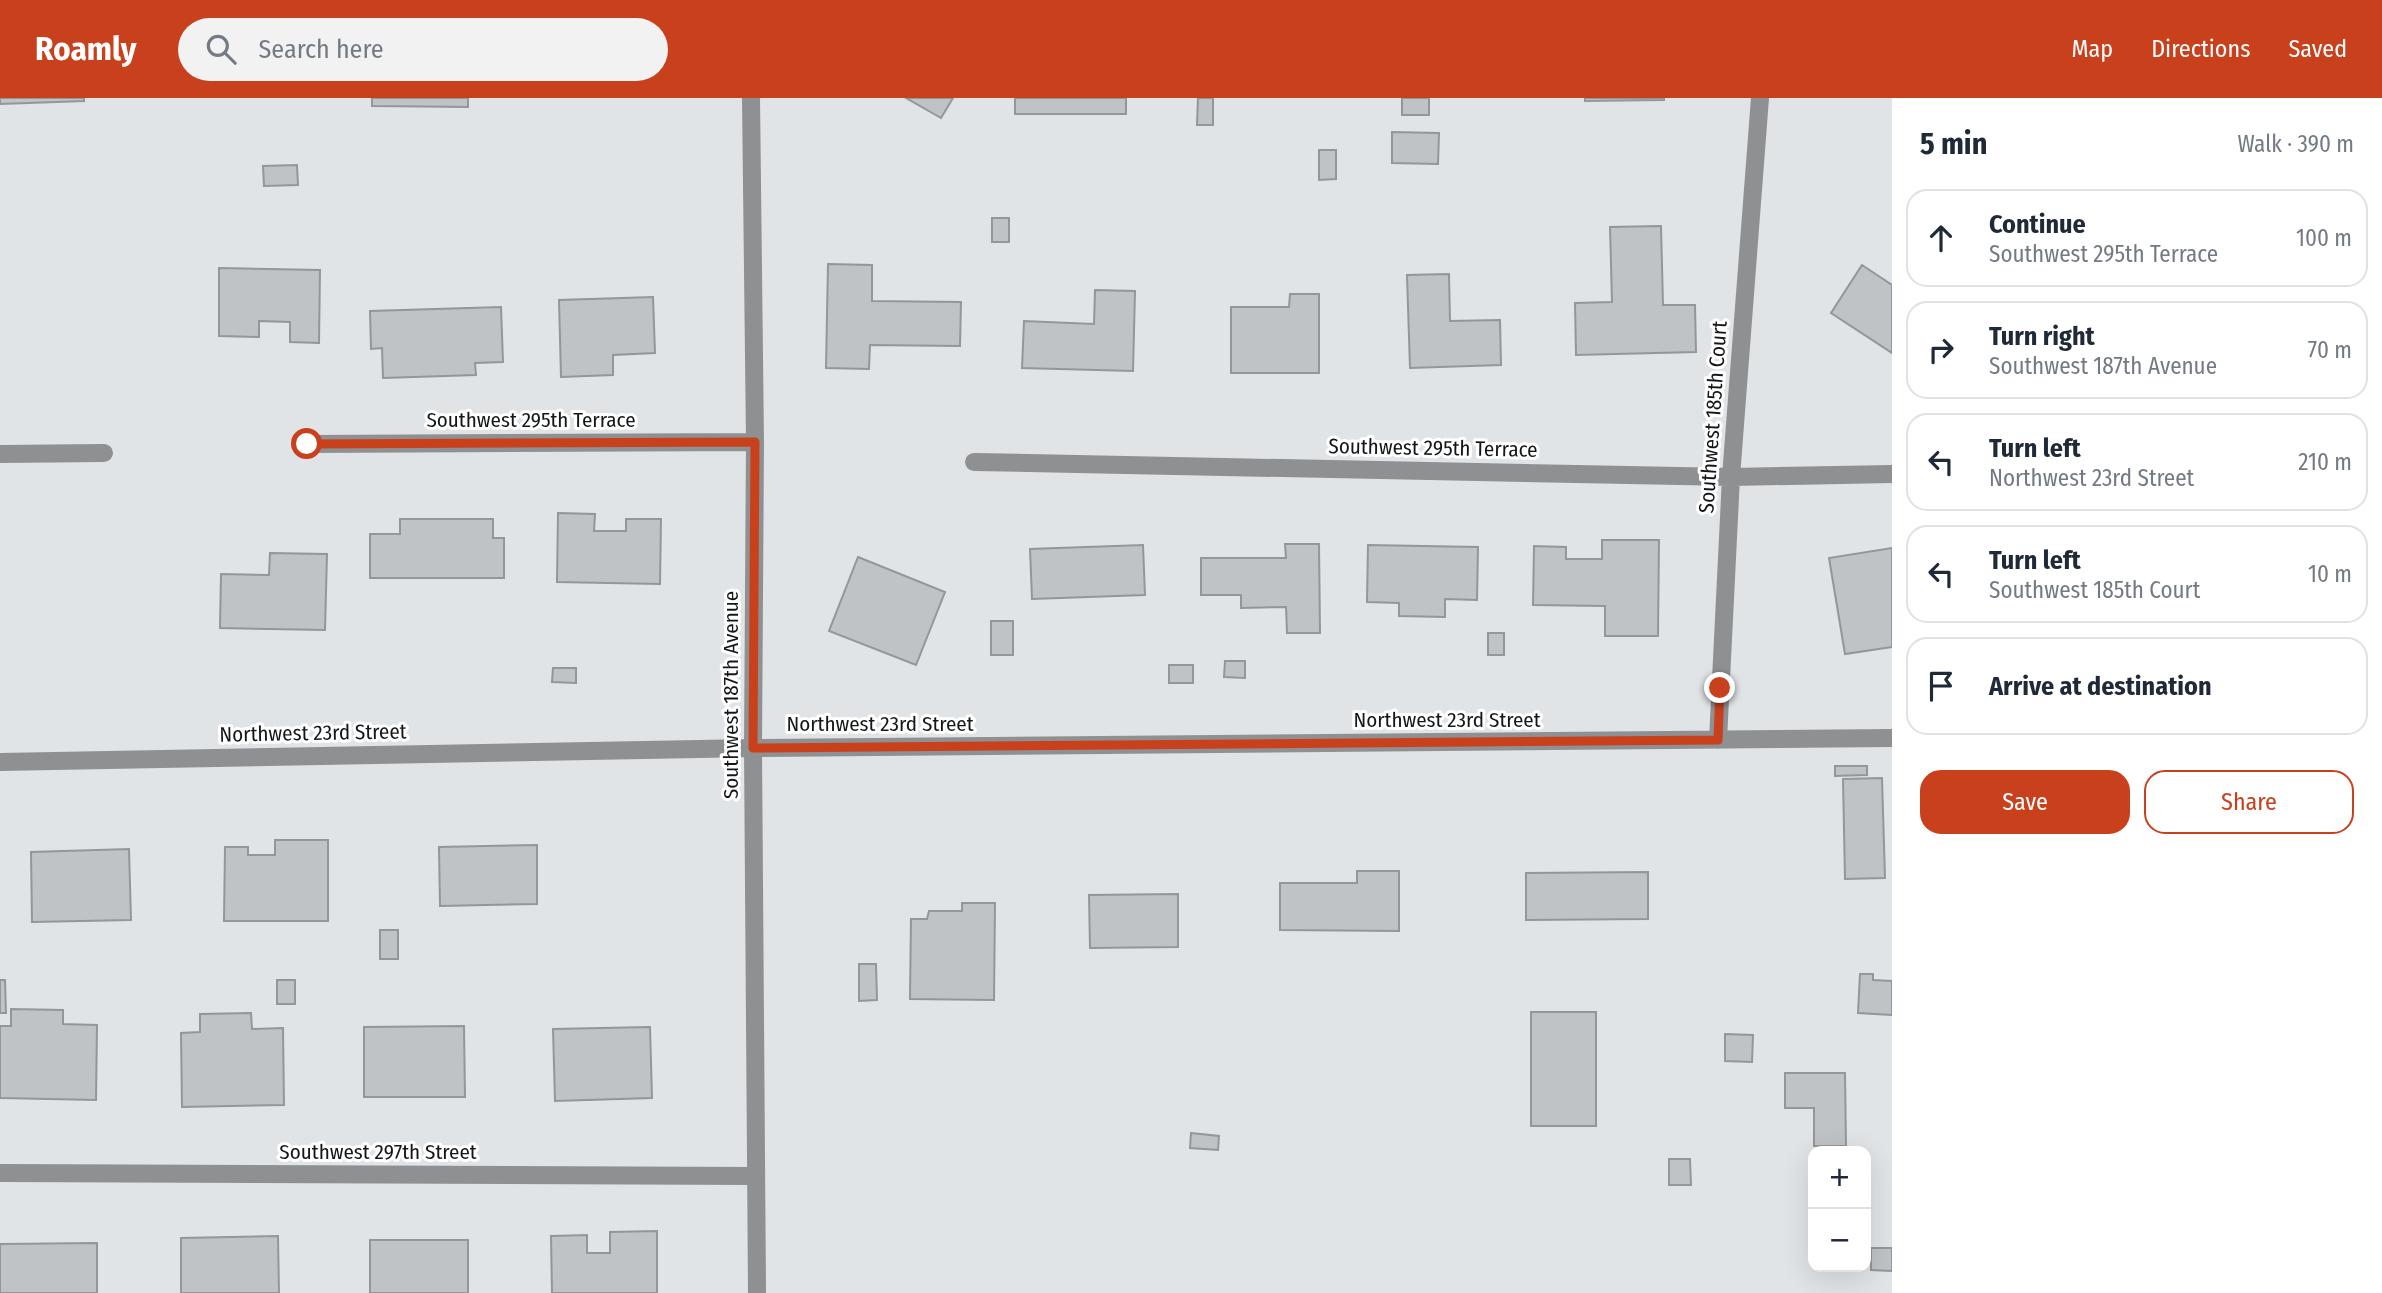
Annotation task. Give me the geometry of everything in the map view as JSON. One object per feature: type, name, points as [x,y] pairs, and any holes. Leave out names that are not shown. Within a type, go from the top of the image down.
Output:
[{"type":"street","name":"Southwest 187th Avenue","points":[[751,98],[755,442],[753,748],[757,1293]]},
{"type":"street","name":"Southwest 185th Court","points":[[1718,740],[1731,477],[1760,98]]},
{"type":"street","name":"Southwest 295th Terrace","points":[[307,444],[755,442]]},
{"type":"street","points":[[0,454],[104,453]]},
{"type":"street","name":"Southwest 295th Terrace","points":[[974,462],[1731,477],[1892,474]]},
{"type":"street","name":"Northwest 23rd Street","points":[[0,762],[753,748],[1892,738]]},
{"type":"street","name":"Southwest 297th Street","points":[[0,1173],[756,1176]]},
{"type":"building","points":[[0,98],[84,98],[84,101],[0,104]]},
{"type":"building","points":[[372,98],[468,98],[468,107],[372,106]]},
{"type":"building","points":[[906,98],[953,98],[941,118]]},
{"type":"building","points":[[1015,98],[1126,98],[1126,114],[1015,114]]},
{"type":"building","points":[[1198,98],[1213,98],[1213,125],[1197,125]]},
{"type":"building","points":[[1402,98],[1429,98],[1429,115],[1402,115]]},
{"type":"building","points":[[1585,98],[1664,98],[1664,100],[1585,101]]},
{"type":"building","points":[[1392,132],[1439,133],[1438,164],[1392,163]]},
{"type":"building","points":[[1319,150],[1336,150],[1336,179],[1319,180]]},
{"type":"building","points":[[297,165],[298,185],[264,186],[263,166]]},
{"type":"building","points":[[992,218],[1009,218],[1009,242],[992,242]]},
{"type":"building","points":[[1661,226],[1663,305],[1695,305],[1696,352],[1576,355],[1575,303],[1612,302],[1610,227]]},
{"type":"building","points":[[828,264],[872,265],[872,301],[961,302],[960,346],[870,345],[869,369],[826,368]]},
{"type":"building","points":[[1862,265],[1892,285],[1892,353],[1831,313]]},
{"type":"building","points":[[219,268],[320,270],[319,343],[290,342],[290,322],[259,321],[259,337],[219,336]]},
{"type":"building","points":[[1449,274],[1450,321],[1500,320],[1501,365],[1410,368],[1407,275]]},
{"type":"building","points":[[1095,290],[1135,291],[1133,371],[1022,368],[1024,321],[1094,324]]},
{"type":"building","points":[[1290,294],[1319,294],[1319,373],[1231,373],[1231,307],[1289,307]]},
{"type":"building","points":[[653,297],[655,353],[613,355],[613,375],[561,377],[559,300]]},
{"type":"building","points":[[501,307],[503,362],[475,363],[476,375],[383,378],[382,348],[371,349],[370,311]]},
{"type":"building","points":[[558,513],[595,514],[594,531],[626,531],[626,519],[661,519],[660,584],[557,582]]},
{"type":"building","points":[[400,519],[493,519],[493,538],[504,538],[504,578],[370,578],[370,534],[400,534]]},
{"type":"building","points":[[1602,540],[1659,540],[1658,636],[1605,636],[1605,606],[1533,605],[1534,546],[1566,547],[1566,559],[1602,559]]},
{"type":"building","points":[[1285,544],[1319,544],[1320,633],[1287,633],[1286,607],[1241,608],[1241,595],[1201,595],[1201,558],[1286,558]]},
{"type":"building","points":[[1143,545],[1145,595],[1032,599],[1030,549]]},
{"type":"building","points":[[1368,545],[1478,547],[1477,600],[1445,599],[1445,617],[1399,616],[1399,603],[1367,602]]},
{"type":"building","points":[[1892,548],[1892,647],[1845,654],[1829,558]]},
{"type":"building","points":[[270,553],[327,554],[325,630],[220,628],[221,574],[269,575]]},
{"type":"building","points":[[858,557],[945,592],[916,665],[829,631]]},
{"type":"building","points":[[991,621],[1013,621],[1013,655],[991,655]]},
{"type":"building","points":[[1488,633],[1504,633],[1504,655],[1488,655]]},
{"type":"building","points":[[1225,661],[1245,661],[1245,678],[1224,677]]},
{"type":"building","points":[[1169,665],[1193,665],[1193,683],[1169,683]]},
{"type":"building","points":[[553,668],[576,668],[576,683],[552,682]]},
{"type":"building","points":[[1835,766],[1867,766],[1867,775],[1835,776]]},
{"type":"building","points":[[1882,778],[1885,878],[1845,879],[1843,779]]},
{"type":"building","points":[[275,840],[328,840],[328,921],[224,921],[225,847],[248,847],[248,855],[275,855]]},
{"type":"building","points":[[537,845],[537,904],[440,906],[439,847]]},
{"type":"building","points":[[129,849],[131,920],[32,922],[31,852]]},
{"type":"building","points":[[1357,871],[1399,871],[1399,931],[1280,930],[1280,883],[1357,883]]},
{"type":"building","points":[[1648,872],[1648,919],[1526,920],[1526,873]]},
{"type":"building","points":[[1178,894],[1178,947],[1090,948],[1089,895]]},
{"type":"building","points":[[962,903],[995,903],[994,1000],[910,999],[911,919],[927,919],[929,911],[962,911]]},
{"type":"building","points":[[380,930],[398,930],[398,959],[380,959]]},
{"type":"building","points":[[859,964],[876,964],[877,1000],[859,1001]]},
{"type":"building","points":[[1860,974],[1873,974],[1873,980],[1892,981],[1892,1015],[1858,1013]]},
{"type":"building","points":[[0,980],[5,980],[6,1013],[0,1013]]},
{"type":"building","points":[[277,980],[295,980],[295,1004],[277,1004]]},
{"type":"building","points":[[11,1009],[63,1010],[63,1024],[97,1025],[96,1100],[0,1098],[0,1026],[11,1026]]},
{"type":"building","points":[[1531,1012],[1596,1012],[1596,1126],[1531,1126]]},
{"type":"building","points":[[251,1013],[252,1029],[283,1028],[284,1105],[182,1107],[181,1033],[200,1032],[200,1014]]},
{"type":"building","points":[[464,1026],[465,1097],[364,1097],[364,1027]]},
{"type":"building","points":[[650,1027],[652,1098],[555,1101],[553,1029]]},
{"type":"building","points":[[1725,1034],[1753,1035],[1752,1062],[1725,1061]]},
{"type":"building","points":[[1785,1073],[1845,1073],[1846,1146],[1814,1146],[1814,1108],[1785,1108]]},
{"type":"building","points":[[1191,1133],[1219,1136],[1218,1150],[1190,1148]]},
{"type":"building","points":[[1669,1159],[1690,1159],[1691,1185],[1669,1185]]},
{"type":"building","points":[[657,1231],[657,1293],[552,1293],[551,1236],[587,1235],[587,1253],[610,1253],[610,1232]]},
{"type":"building","points":[[278,1236],[279,1293],[181,1293],[181,1238]]},
{"type":"building","points":[[370,1240],[468,1240],[468,1293],[370,1293]]},
{"type":"building","points":[[97,1243],[97,1293],[0,1293],[0,1244]]},
{"type":"building","points":[[1871,1248],[1892,1248],[1892,1271],[1871,1270]]},
{"type":"route","points":[[307,444],[755,442],[753,748],[1718,740],[1720,688]]}]
